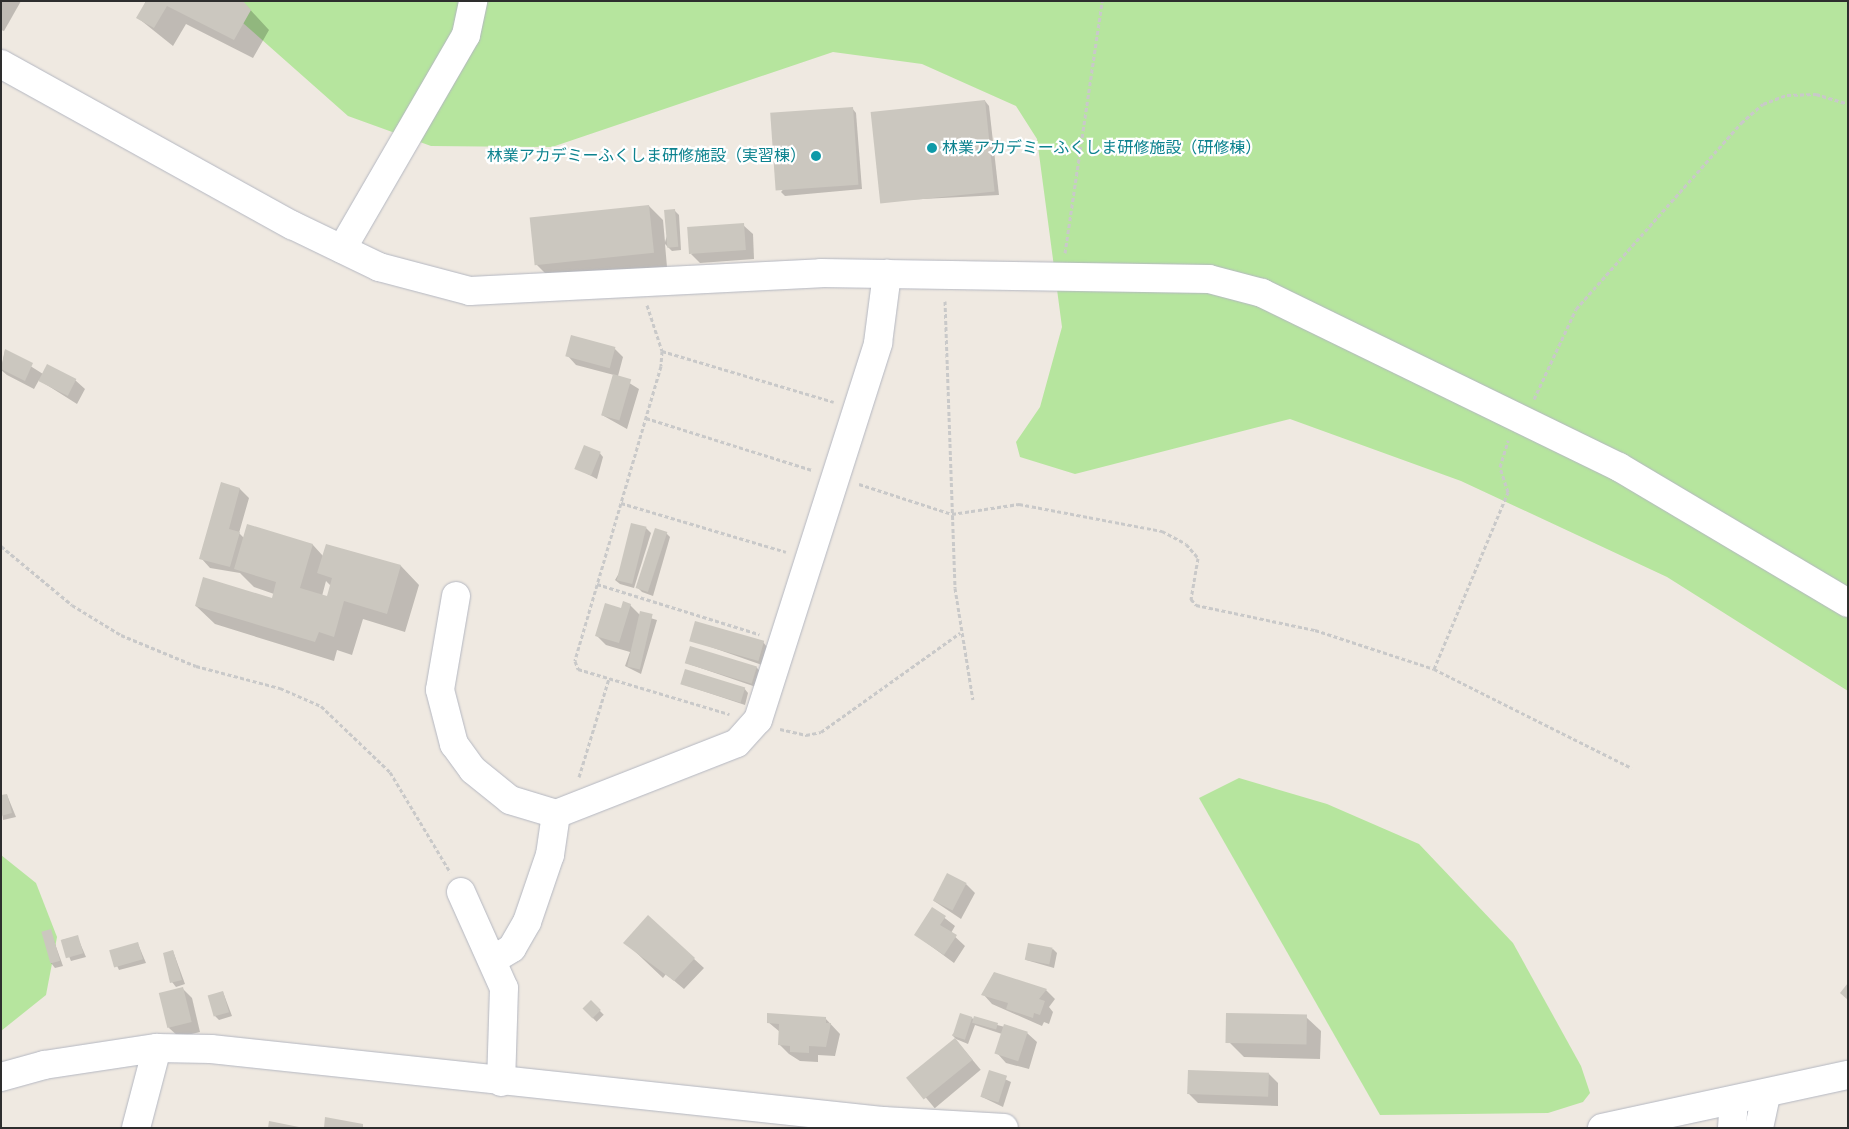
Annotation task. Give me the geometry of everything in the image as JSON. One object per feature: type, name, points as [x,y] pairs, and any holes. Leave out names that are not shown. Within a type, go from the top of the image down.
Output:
[{"type":"street","points":[[342,249],[466,35],[474,1]]},
{"type":"street","points":[[1,64],[378,267],[470,291],[887,274],[1209,279],[1262,293],[1619,467],[1848,603]]},
{"type":"street","points":[[456,596],[440,690],[454,744],[474,770],[510,800],[563,812],[737,743],[757,723],[785,642],[858,409],[885,314],[887,274]]},
{"type":"street","points":[[494,959],[512,948],[527,922],[563,812]]},
{"type":"street","points":[[461,892],[494,959],[506,1001],[501,1082]]},
{"type":"street","points":[[136,1128],[158,1048]]},
{"type":"street","points":[[1,1077],[44,1065],[158,1048],[211,1049],[501,1082],[884,1121],[1004,1128]]},
{"type":"street","points":[[1602,1128],[1733,1115],[1766,1094],[1848,1075]]},
{"type":"street","points":[[1759,1128],[1766,1094]]},
{"type":"path","points":[[1063,276],[1080,131],[1102,1]]},
{"type":"path","points":[[1434,669],[1508,492],[1500,455],[1520,418],[1534,399],[1576,309],[1741,123],[1763,104],[1787,95],[1816,94],[1848,104]]},
{"type":"path","points":[[639,284],[662,351],[646,418],[575,661],[578,668],[798,734],[821,732],[960,633]]},
{"type":"path","points":[[945,301],[952,514],[960,633],[973,700]]},
{"type":"path","points":[[662,351],[858,409]]},
{"type":"path","points":[[646,418],[952,514],[1019,504],[1162,531],[1186,544],[1198,558],[1191,599],[1196,605],[1315,630],[1434,669],[1632,768]]},
{"type":"path","points":[[621,504],[811,560]]},
{"type":"path","points":[[1,546],[72,606],[120,635],[196,666],[280,688],[321,706],[390,772],[461,892]]},
{"type":"path","points":[[597,584],[785,642]]},
{"type":"path","points":[[563,812],[609,678]]},
{"type":"green space","points":[[218,1],[1848,1],[1848,691],[1667,577],[1461,481],[1290,419],[1075,474],[1020,457],[1016,442],[1040,407],[1062,327],[1037,139],[1016,106],[922,64],[833,52],[552,147],[431,146],[348,116]]},
{"type":"green space","points":[[1239,778],[1327,804],[1419,844],[1513,943],[1581,1066],[1590,1093],[1583,1102],[1548,1113],[1380,1115],[1199,798]]},
{"type":"green space","points":[[1,855],[36,883],[57,937],[46,995],[1,1031]]},
{"type":"building","points":[[146,1],[243,1],[251,10],[234,40],[167,6],[154,28],[136,18]]},
{"type":"building","name":"林業アカデミーふくしま研修施設（研修棟）","points":[[985,100],[995,191],[880,204],[871,112]]},
{"type":"building","name":"林業アカデミーふくしま研修施設（実習棟）","points":[[853,107],[858,185],[776,191],[770,113]]},
{"type":"building","points":[[649,205],[654,253],[535,265],[530,218]]},
{"type":"building","points":[[675,209],[678,247],[667,248],[664,210]]},
{"type":"building","points":[[744,223],[746,250],[689,254],[687,227]]},
{"type":"building","points":[[571,335],[615,347],[610,368],[565,356]]},
{"type":"building","points":[[5,349],[33,363],[25,381],[1,369]]},
{"type":"building","points":[[47,364],[76,379],[68,396],[38,381]]},
{"type":"building","points":[[613,374],[631,379],[619,421],[601,415]]},
{"type":"building","points":[[584,445],[601,452],[591,476],[574,469]]},
{"type":"building","points":[[221,482],[240,488],[229,529],[240,532],[230,567],[199,559]]},
{"type":"building","points":[[631,523],[647,527],[632,584],[617,580]]},
{"type":"building","points":[[247,524],[313,544],[300,588],[327,596],[332,578],[317,573],[326,544],[401,565],[387,614],[344,601],[334,637],[319,632],[315,642],[195,606],[203,577],[272,598],[276,582],[234,569]]},
{"type":"building","points":[[655,528],[667,532],[648,592],[636,588]]},
{"type":"building","points":[[623,601],[631,604],[619,643],[595,636],[605,603],[621,608]]},
{"type":"building","points":[[640,611],[653,614],[640,669],[627,667]]},
{"type":"building","points":[[695,621],[764,641],[758,661],[689,641]]},
{"type":"building","points":[[690,646],[757,666],[752,684],[685,663]]},
{"type":"building","points":[[685,669],[745,687],[741,703],[680,684]]},
{"type":"building","points":[[7,794],[12,813],[1,816],[1,795]]},
{"type":"building","points":[[947,873],[967,883],[953,911],[933,901]]},
{"type":"building","points":[[932,907],[946,916],[940,925],[957,935],[944,955],[914,935]]},
{"type":"building","points":[[648,915],[695,958],[674,981],[623,943]]},
{"type":"building","points":[[51,929],[60,961],[50,963],[41,932]]},
{"type":"building","points":[[78,935],[83,953],[66,958],[61,940]]},
{"type":"building","points":[[138,942],[143,959],[114,968],[109,950]]},
{"type":"building","points":[[1028,943],[1053,948],[1049,964],[1025,960]]},
{"type":"building","points":[[173,950],[182,980],[170,983],[163,953]]},
{"type":"building","points":[[994,972],[1047,989],[1039,999],[1045,1001],[1040,1015],[1034,1013],[1033,1018],[1006,1009],[1008,1003],[981,995]]},
{"type":"building","points":[[1848,983],[1848,1000],[1840,993]]},
{"type":"building","points":[[183,987],[192,1022],[167,1028],[159,993]]},
{"type":"building","points":[[223,991],[229,1012],[214,1017],[208,995]]},
{"type":"building","points":[[591,1000],[601,1010],[592,1018],[583,1008]]},
{"type":"building","points":[[767,1013],[826,1017],[826,1023],[831,1023],[826,1047],[809,1046],[809,1053],[790,1052],[790,1046],[778,1045],[779,1024],[767,1023]]},
{"type":"building","points":[[960,1013],[972,1017],[965,1040],[953,1036]]},
{"type":"building","points":[[1226,1013],[1307,1014],[1306,1044],[1225,1043]]},
{"type":"building","points":[[974,1016],[998,1023],[996,1030],[972,1023]]},
{"type":"building","points":[[1004,1024],[1028,1032],[1018,1061],[994,1053]]},
{"type":"building","points":[[955,1038],[973,1060],[924,1099],[906,1078]]},
{"type":"building","points":[[989,1070],[1007,1076],[998,1103],[980,1097]]},
{"type":"building","points":[[1188,1070],[1269,1073],[1268,1097],[1187,1094]]},
{"type":"building","points":[[325,1117],[363,1124],[363,1128],[324,1128]]},
{"type":"building","points":[[269,1121],[299,1127],[299,1128],[268,1128]]},
{"type":"place","name":"林業アカデミーふくしま研修施設（研修棟）","points":[[932,148]]},
{"type":"place","name":"林業アカデミーふくしま研修施設（実習棟）","points":[[816,156]]}]
